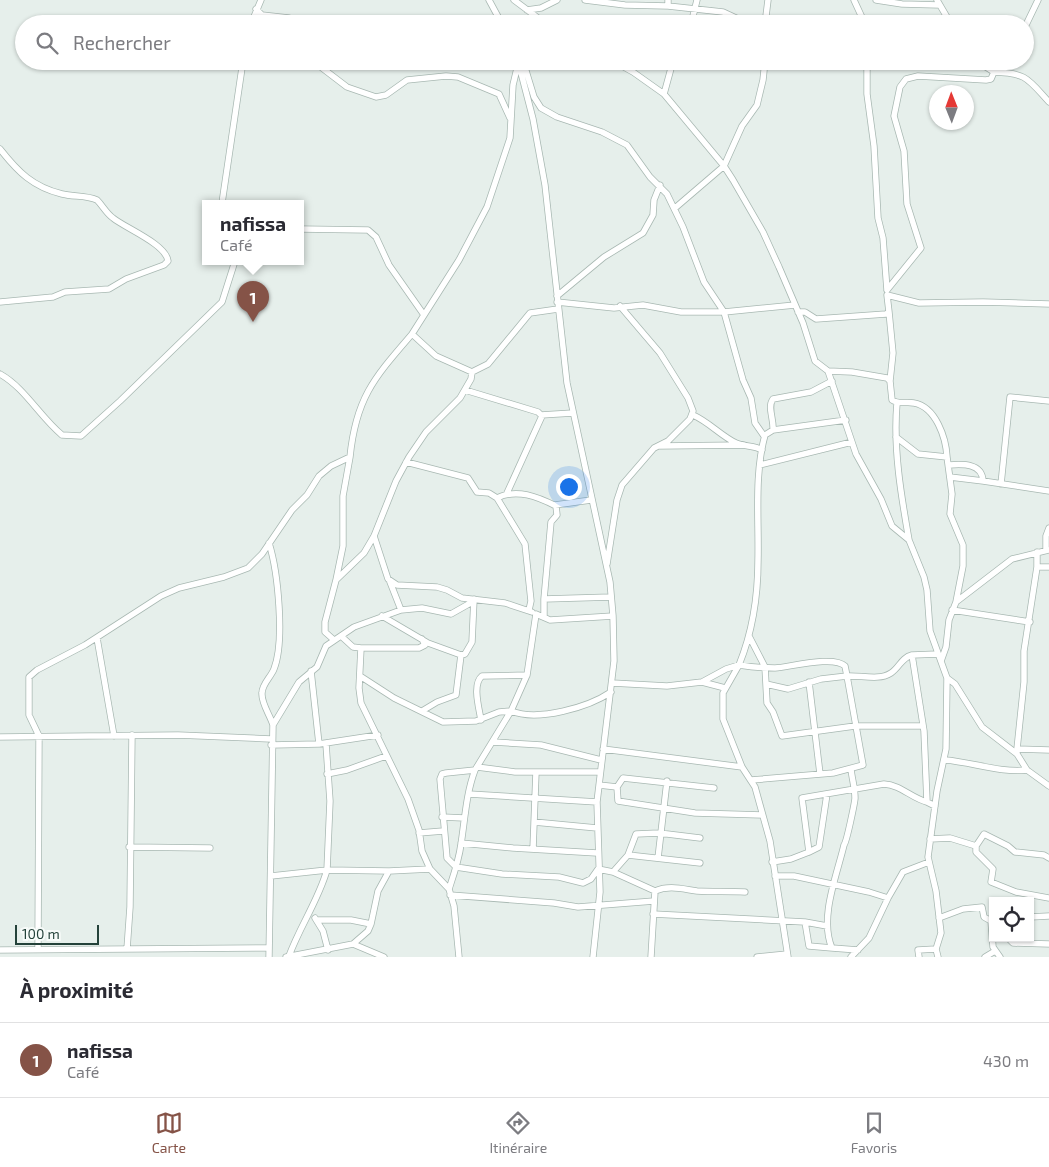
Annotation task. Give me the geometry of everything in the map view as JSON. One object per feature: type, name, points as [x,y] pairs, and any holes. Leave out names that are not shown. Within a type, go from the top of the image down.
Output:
[{"type":"street","points":[[253,15],[261,0]]},
{"type":"street","points":[[489,0],[497,15]]},
{"type":"street","points":[[514,0],[534,15]]},
{"type":"street","points":[[527,10],[541,8],[557,0]]},
{"type":"street","points":[[585,0],[625,5],[668,3],[694,9],[723,12],[730,15]]},
{"type":"street","points":[[693,15],[697,0]]},
{"type":"street","points":[[766,15],[768,0]]},
{"type":"street","points":[[854,0],[862,15]]},
{"type":"street","points":[[876,0],[902,4],[938,2],[946,15]]},
{"type":"street","points":[[1031,15],[1038,0]]},
{"type":"street","points":[[256,8],[262,14],[269,15]]},
{"type":"street","points":[[222,200],[242,70]]},
{"type":"street","points":[[325,70],[352,90],[376,97],[386,95],[407,80],[458,77],[499,94],[507,107],[512,124]]},
{"type":"street","points":[[334,640],[325,632],[325,622],[343,546],[343,496],[356,420],[378,372],[412,334],[463,253],[487,207],[510,138],[513,85],[518,70]]},
{"type":"street","points":[[522,70],[545,185],[567,383],[607,569],[613,616],[612,692],[601,760],[597,802],[598,904],[593,957]]},
{"type":"street","points":[[523,70],[534,97],[541,108],[622,141],[650,177],[660,185],[675,208],[704,282],[724,312],[736,359],[751,398],[755,423],[764,436],[760,465],[757,584],[749,636],[739,665],[722,693],[723,719],[742,767],[751,780],[770,841],[788,956],[757,957]]},
{"type":"street","points":[[629,70],[664,94],[699,139],[724,166],[763,232],[798,312],[815,361],[828,371],[852,442],[892,526],[909,540]]},
{"type":"street","points":[[664,94],[671,70]]},
{"type":"street","points":[[675,208],[724,166],[742,126],[757,106],[764,70]]},
{"type":"street","points":[[867,70],[867,94],[874,146],[878,218],[884,238],[892,354],[890,395],[896,403],[896,437],[909,540],[927,590],[930,631],[947,678],[945,760],[935,806],[929,862],[941,933],[936,949],[938,957]]},
{"type":"street","points":[[991,70],[994,72],[1016,73],[1023,76],[1049,102]]},
{"type":"street","points":[[887,293],[921,248],[907,204],[904,151],[895,122],[900,87],[910,77],[986,80],[991,79],[994,72]]},
{"type":"street","points":[[0,149],[18,172],[31,181],[62,194],[97,200],[108,214],[155,245],[166,254],[168,260],[164,265],[126,279],[109,289],[65,292],[53,297],[0,302]]},
{"type":"street","points":[[412,334],[436,356],[456,367],[472,372],[488,364],[530,312],[557,302],[604,257],[643,233],[653,215],[654,198],[660,185]]},
{"type":"street","points":[[304,229],[368,230],[376,237],[389,265],[424,315]]},
{"type":"street","points":[[0,374],[16,387],[62,435],[81,436],[222,302],[234,265]]},
{"type":"street","points":[[887,293],[919,304],[983,302],[1049,304]]},
{"type":"street","points":[[557,302],[598,307],[648,305],[681,312],[724,312],[795,305]]},
{"type":"street","points":[[620,306],[660,352],[688,398],[693,415],[744,445]]},
{"type":"street","points":[[798,312],[805,312],[816,319],[882,315],[889,312]]},
{"type":"street","points":[[828,371],[882,376],[890,381]]},
{"type":"street","points":[[336,580],[364,553],[374,536],[393,488],[406,462],[426,432],[466,390],[472,372]]},
{"type":"street","points":[[773,430],[770,406],[773,398],[811,392],[832,381]]},
{"type":"street","points":[[466,390],[538,412],[541,415],[573,413]]},
{"type":"street","points":[[1001,484],[1010,397],[1049,401]]},
{"type":"street","points":[[896,403],[916,403],[927,409],[939,426],[949,465],[952,501],[950,514],[963,545],[963,566],[956,602],[952,610],[946,647],[941,661]]},
{"type":"street","points":[[507,494],[513,476],[542,420],[541,415]]},
{"type":"street","points":[[607,569],[619,491],[622,485],[658,446],[668,441],[693,415]]},
{"type":"street","points":[[764,436],[773,430],[846,420]]},
{"type":"street","points":[[896,437],[918,454],[947,457]]},
{"type":"street","points":[[760,465],[852,442]]},
{"type":"street","points":[[658,446],[744,445],[756,446],[762,450]]},
{"type":"street","points":[[38,948],[39,736],[29,715],[30,676],[37,670],[97,638],[161,596],[179,588],[224,577],[248,568],[262,554],[292,510],[307,495],[319,476],[331,466],[350,457]]},
{"type":"street","points":[[406,462],[468,478],[477,492],[489,493],[497,498],[525,544],[531,601],[529,610]]},
{"type":"street","points":[[949,465],[974,466],[982,474],[983,482]]},
{"type":"street","points":[[950,477],[1049,491]]},
{"type":"street","points":[[497,498],[507,494],[524,494],[555,505],[591,500]]},
{"type":"street","points":[[544,616],[551,522],[557,515],[555,505]]},
{"type":"street","points":[[956,602],[1009,561],[1048,550],[1046,536],[1049,528]]},
{"type":"street","points":[[374,536],[388,579],[401,610]]},
{"type":"street","points":[[269,543],[277,583],[279,625],[274,669],[261,690],[262,699],[273,725]]},
{"type":"street","points":[[1017,752],[1024,682],[1024,651],[1030,622],[1037,552]]},
{"type":"street","points":[[1037,567],[1049,567]]},
{"type":"street","points":[[388,579],[397,586],[436,587],[447,590],[462,598],[505,603],[529,610],[550,620],[613,616]]},
{"type":"street","points":[[544,598],[611,597]]},
{"type":"street","points":[[269,957],[271,742],[273,725],[299,682],[317,668],[326,646],[354,627],[401,610],[422,608],[448,615],[474,600]]},
{"type":"street","points":[[461,655],[465,654],[472,642],[474,600]]},
{"type":"street","points":[[952,610],[1030,622]]},
{"type":"street","points":[[449,892],[476,769],[512,711],[527,675],[536,614]]},
{"type":"street","points":[[382,616],[422,639],[461,655]]},
{"type":"street","points":[[341,636],[353,647],[362,648],[419,648],[425,645],[422,639]]},
{"type":"street","points":[[749,636],[765,668],[767,703],[773,712],[782,736],[855,726],[923,726]]},
{"type":"street","points":[[97,638],[114,736]]},
{"type":"street","points":[[362,648],[361,703],[408,799],[420,833],[422,851],[430,870],[449,892],[458,931],[459,957]]},
{"type":"street","points":[[766,684],[783,690],[809,682],[847,676],[880,677],[891,673],[900,662],[912,655],[938,654]]},
{"type":"street","points":[[422,711],[437,702],[456,696],[461,655]]},
{"type":"street","points":[[912,655],[923,726],[927,802]]},
{"type":"street","points":[[702,682],[726,669],[739,665],[765,668],[839,662],[844,666],[863,765],[851,770],[751,780]]},
{"type":"street","points":[[311,672],[319,744]]},
{"type":"street","points":[[481,720],[477,684],[482,676],[527,675]]},
{"type":"street","points":[[360,676],[394,698],[443,722],[481,720],[500,712],[512,711],[521,714],[533,714],[578,709],[612,692]]},
{"type":"street","points":[[947,678],[955,684],[982,727],[1017,752],[1027,770],[1049,786]]},
{"type":"street","points":[[612,683],[667,686],[702,682],[725,688]]},
{"type":"street","points":[[809,682],[820,774]]},
{"type":"street","points":[[0,738],[178,734],[271,742],[326,744],[378,735]]},
{"type":"street","points":[[127,949],[130,907],[129,847],[132,735]]},
{"type":"street","points":[[493,742],[542,745],[601,760]]},
{"type":"street","points":[[288,956],[311,913],[327,870],[330,801],[326,744]]},
{"type":"street","points":[[603,749],[742,767]]},
{"type":"street","points":[[1017,752],[1049,750]]},
{"type":"street","points":[[327,774],[347,770],[386,756]]},
{"type":"street","points":[[945,760],[962,761],[996,769],[1027,770]]},
{"type":"street","points":[[598,869],[591,879],[582,883],[558,877],[502,874],[456,867],[446,858],[440,779],[442,774],[476,769],[536,772],[600,772]]},
{"type":"street","points":[[832,948],[827,926],[829,904],[844,845],[848,838],[852,807],[855,800],[851,770]]},
{"type":"street","points":[[533,849],[536,772]]},
{"type":"street","points":[[714,788],[667,781],[623,778],[617,787],[618,801],[695,813],[762,815]]},
{"type":"street","points":[[658,858],[659,833],[667,781]]},
{"type":"street","points":[[809,852],[802,798],[881,784],[894,785],[915,798],[935,806]]},
{"type":"street","points":[[599,785],[617,787]]},
{"type":"street","points":[[469,794],[597,802]]},
{"type":"street","points":[[772,862],[791,859],[820,847],[827,794]]},
{"type":"street","points":[[442,817],[464,818]]},
{"type":"street","points":[[534,822],[597,828]]},
{"type":"street","points":[[420,833],[443,831]]},
{"type":"street","points":[[614,872],[628,855],[636,834],[659,833],[700,838]]},
{"type":"street","points":[[1049,858],[1044,855],[1014,852],[1008,846],[984,834],[976,846],[976,852],[993,869],[991,882],[1016,892],[1049,898]]},
{"type":"street","points":[[930,840],[950,838],[969,842],[976,846]]},
{"type":"street","points":[[461,843],[597,853]]},
{"type":"street","points":[[129,847],[210,848]]},
{"type":"street","points":[[628,855],[700,863]]},
{"type":"street","points":[[851,957],[870,938],[888,898],[903,872],[929,862]]},
{"type":"street","points":[[598,869],[614,872],[655,891],[662,888],[679,888],[697,891],[745,892]]},
{"type":"street","points":[[271,876],[327,870],[430,870]]},
{"type":"street","points":[[288,956],[353,944],[368,931],[378,891],[389,871]]},
{"type":"street","points":[[775,876],[794,876],[870,892],[888,898]]},
{"type":"street","points":[[651,957],[655,891]]},
{"type":"street","points":[[449,892],[578,907],[598,904],[654,902]]},
{"type":"street","points":[[939,918],[963,909],[981,907],[984,917],[989,920]]},
{"type":"street","points":[[311,913],[323,931],[328,950]]},
{"type":"street","points":[[653,914],[782,923],[805,922],[827,926]]},
{"type":"street","points":[[1034,917],[1049,916]]},
{"type":"street","points":[[317,920],[351,920],[371,924]]},
{"type":"street","points":[[805,922],[809,946],[858,950]]},
{"type":"street","points":[[993,942],[994,952],[1000,957]]},
{"type":"street","points":[[1012,942],[1049,944]]},
{"type":"street","points":[[353,944],[370,954],[384,957]]},
{"type":"street","points":[[0,950],[38,948],[217,950],[269,948]]},
{"type":"street","points":[[918,957],[918,950],[936,949]]},
{"type":"street","points":[[217,950],[218,957]]},
{"type":"street","points":[[985,957],[994,952]]},
{"type":"place","name":"nafissa","points":[[253,322]]}]
